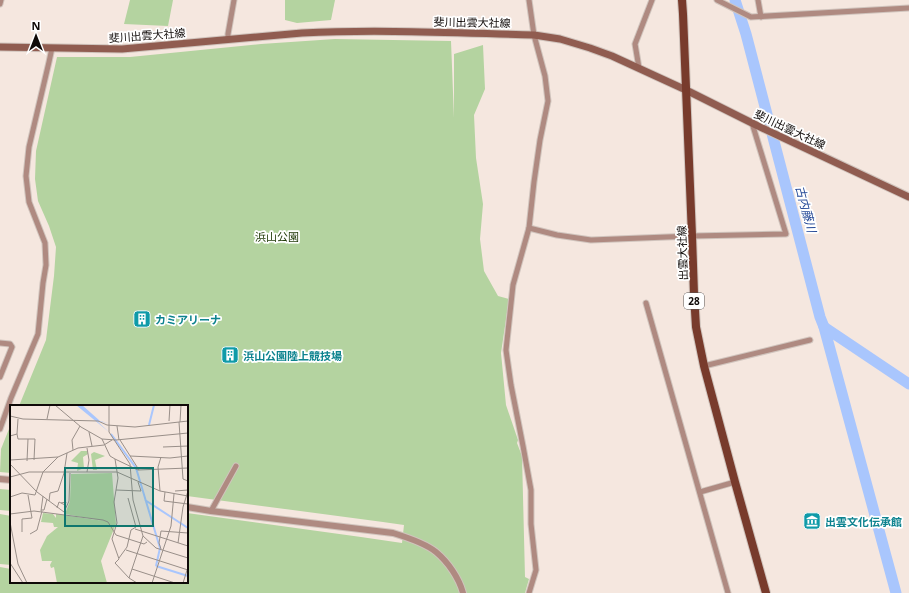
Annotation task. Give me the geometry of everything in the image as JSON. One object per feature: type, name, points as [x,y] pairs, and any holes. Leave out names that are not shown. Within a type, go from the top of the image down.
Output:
[{"type":"main road","name":"出雲大社線","points":[[682,0],[696,327],[704,366],[766,593]]},
{"type":"main road","name":"斐川出雲大社線","points":[[0,47],[122,49],[302,33],[377,31],[534,35],[560,39],[612,56],[639,68],[909,197]]},
{"type":"street","points":[[0,4],[1,0]]},
{"type":"street","points":[[228,40],[234,0]]},
{"type":"street","points":[[529,0],[534,35],[545,76],[548,101],[539,147],[529,228],[514,285],[506,350],[511,385],[531,490],[531,524],[536,570],[529,593]]},
{"type":"street","points":[[639,68],[635,44],[652,0]]},
{"type":"street","points":[[717,0],[751,17],[909,8]]},
{"type":"street","points":[[758,0],[761,17]]},
{"type":"street","points":[[0,428],[38,334],[46,265],[45,243],[29,202],[26,176],[29,147],[52,48]]},
{"type":"street","points":[[529,228],[557,236],[591,240],[786,234],[754,124]]},
{"type":"street","points":[[646,303],[728,593]]},
{"type":"street","points":[[704,366],[810,340]]},
{"type":"street","points":[[0,343],[10,344],[12,347],[0,377]]},
{"type":"street","points":[[212,511],[236,466]]},
{"type":"street","points":[[0,479],[10,480]]},
{"type":"street","points":[[700,492],[735,482]]},
{"type":"street","points":[[188,507],[393,533],[414,540],[435,551],[453,571],[463,593]]},
{"type":"green space","points":[[130,0],[173,0],[168,26],[124,24]]},
{"type":"green space","points":[[285,0],[335,0],[331,20],[297,23],[285,20]]},
{"type":"green space","name":"浜山公園","points":[[335,39],[451,41],[454,118],[454,54],[483,45],[485,89],[474,115],[476,158],[483,204],[480,239],[484,271],[498,296],[509,299],[501,353],[506,405],[522,456],[525,577],[529,579],[525,593],[0,593],[0,567],[10,569],[10,583],[188,583],[188,513],[402,543],[404,525],[188,496],[188,405],[19,405],[46,340],[54,276],[56,247],[38,201],[35,179],[36,151],[57,57],[130,57],[261,44]]},
{"type":"green space","points":[[10,426],[10,473],[0,472],[1,449]]},
{"type":"green space","points":[[0,489],[10,490],[10,511],[0,510]]},
{"type":"green space","points":[[0,514],[10,516],[10,565],[0,564]]},
{"type":"waterway","name":"古内藤川","points":[[735,0],[746,34],[820,317],[824,327],[896,593]]},
{"type":"waterway","name":"古内藤川","points":[[824,327],[909,384]]},
{"type":"place","name":"カミアリーナ","points":[[142,319]]},
{"type":"place","name":"浜山公園陸上競技場","points":[[230,355]]},
{"type":"place","name":"出雲文化伝承館","points":[[812,521]]}]
